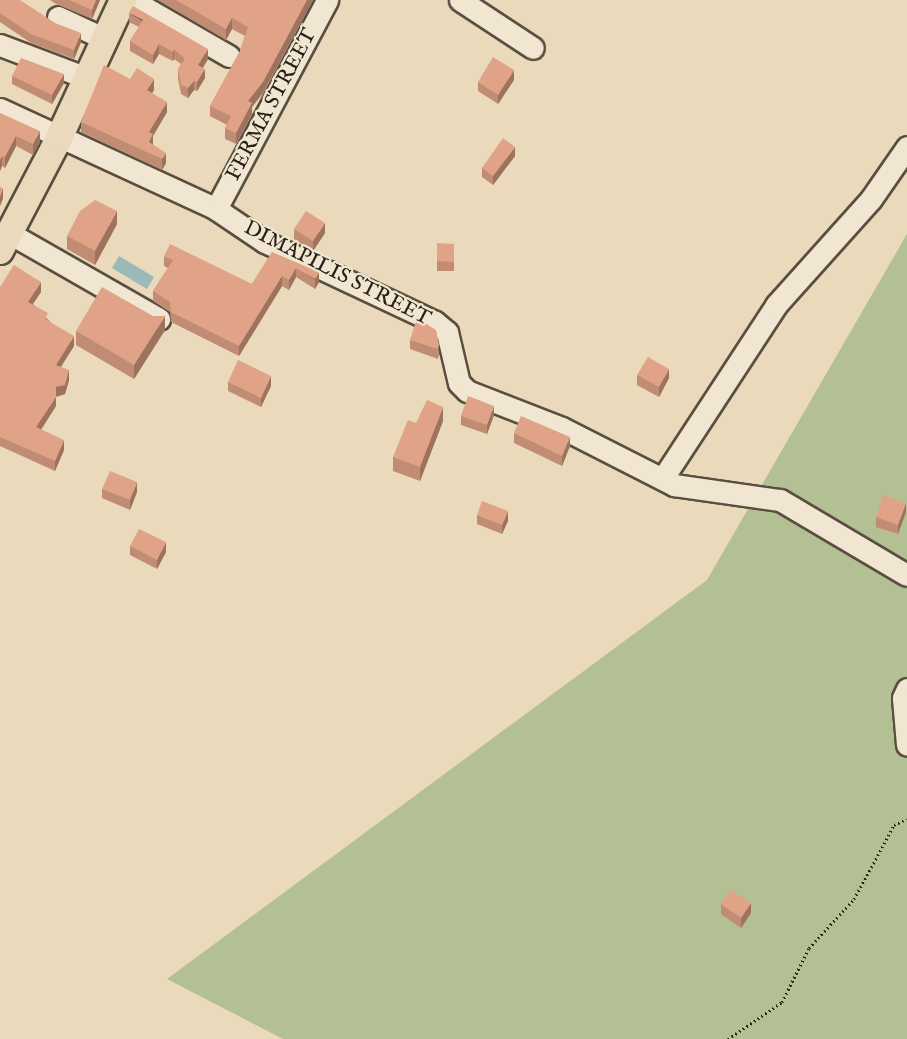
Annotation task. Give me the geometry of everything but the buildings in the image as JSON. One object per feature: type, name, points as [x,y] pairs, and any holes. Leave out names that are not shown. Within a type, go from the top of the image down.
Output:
[{"type":"main road","points":[[8,236],[59,138],[123,0]]},
{"type":"street","points":[[132,0],[229,56]]},
{"type":"street","name":"FERMA STREET","points":[[216,209],[327,0]]},
{"type":"street","points":[[460,0],[533,48]]},
{"type":"street","points":[[58,17],[105,39]]},
{"type":"street","points":[[0,45],[87,78]]},
{"type":"street","name":"DIMAPILIS STREET","points":[[0,109],[216,209],[265,242],[435,322],[447,332],[459,382],[467,391],[562,428],[674,485],[780,500],[907,575]]},
{"type":"street","points":[[663,478],[776,305],[871,199],[907,147]]},
{"type":"street","points":[[8,236],[55,245]]},
{"type":"street","points":[[8,236],[159,319]]},
{"type":"street","points":[[907,689],[903,698],[907,745]]},
{"type":"path","points":[[728,1039],[782,1002],[808,948],[854,899],[894,825],[907,819]]},
{"type":"green space","points":[[907,234],[907,1039],[283,1039],[167,979],[707,580]]},
{"type":"water","points":[[119,256],[154,277],[147,289],[112,268]]}]
